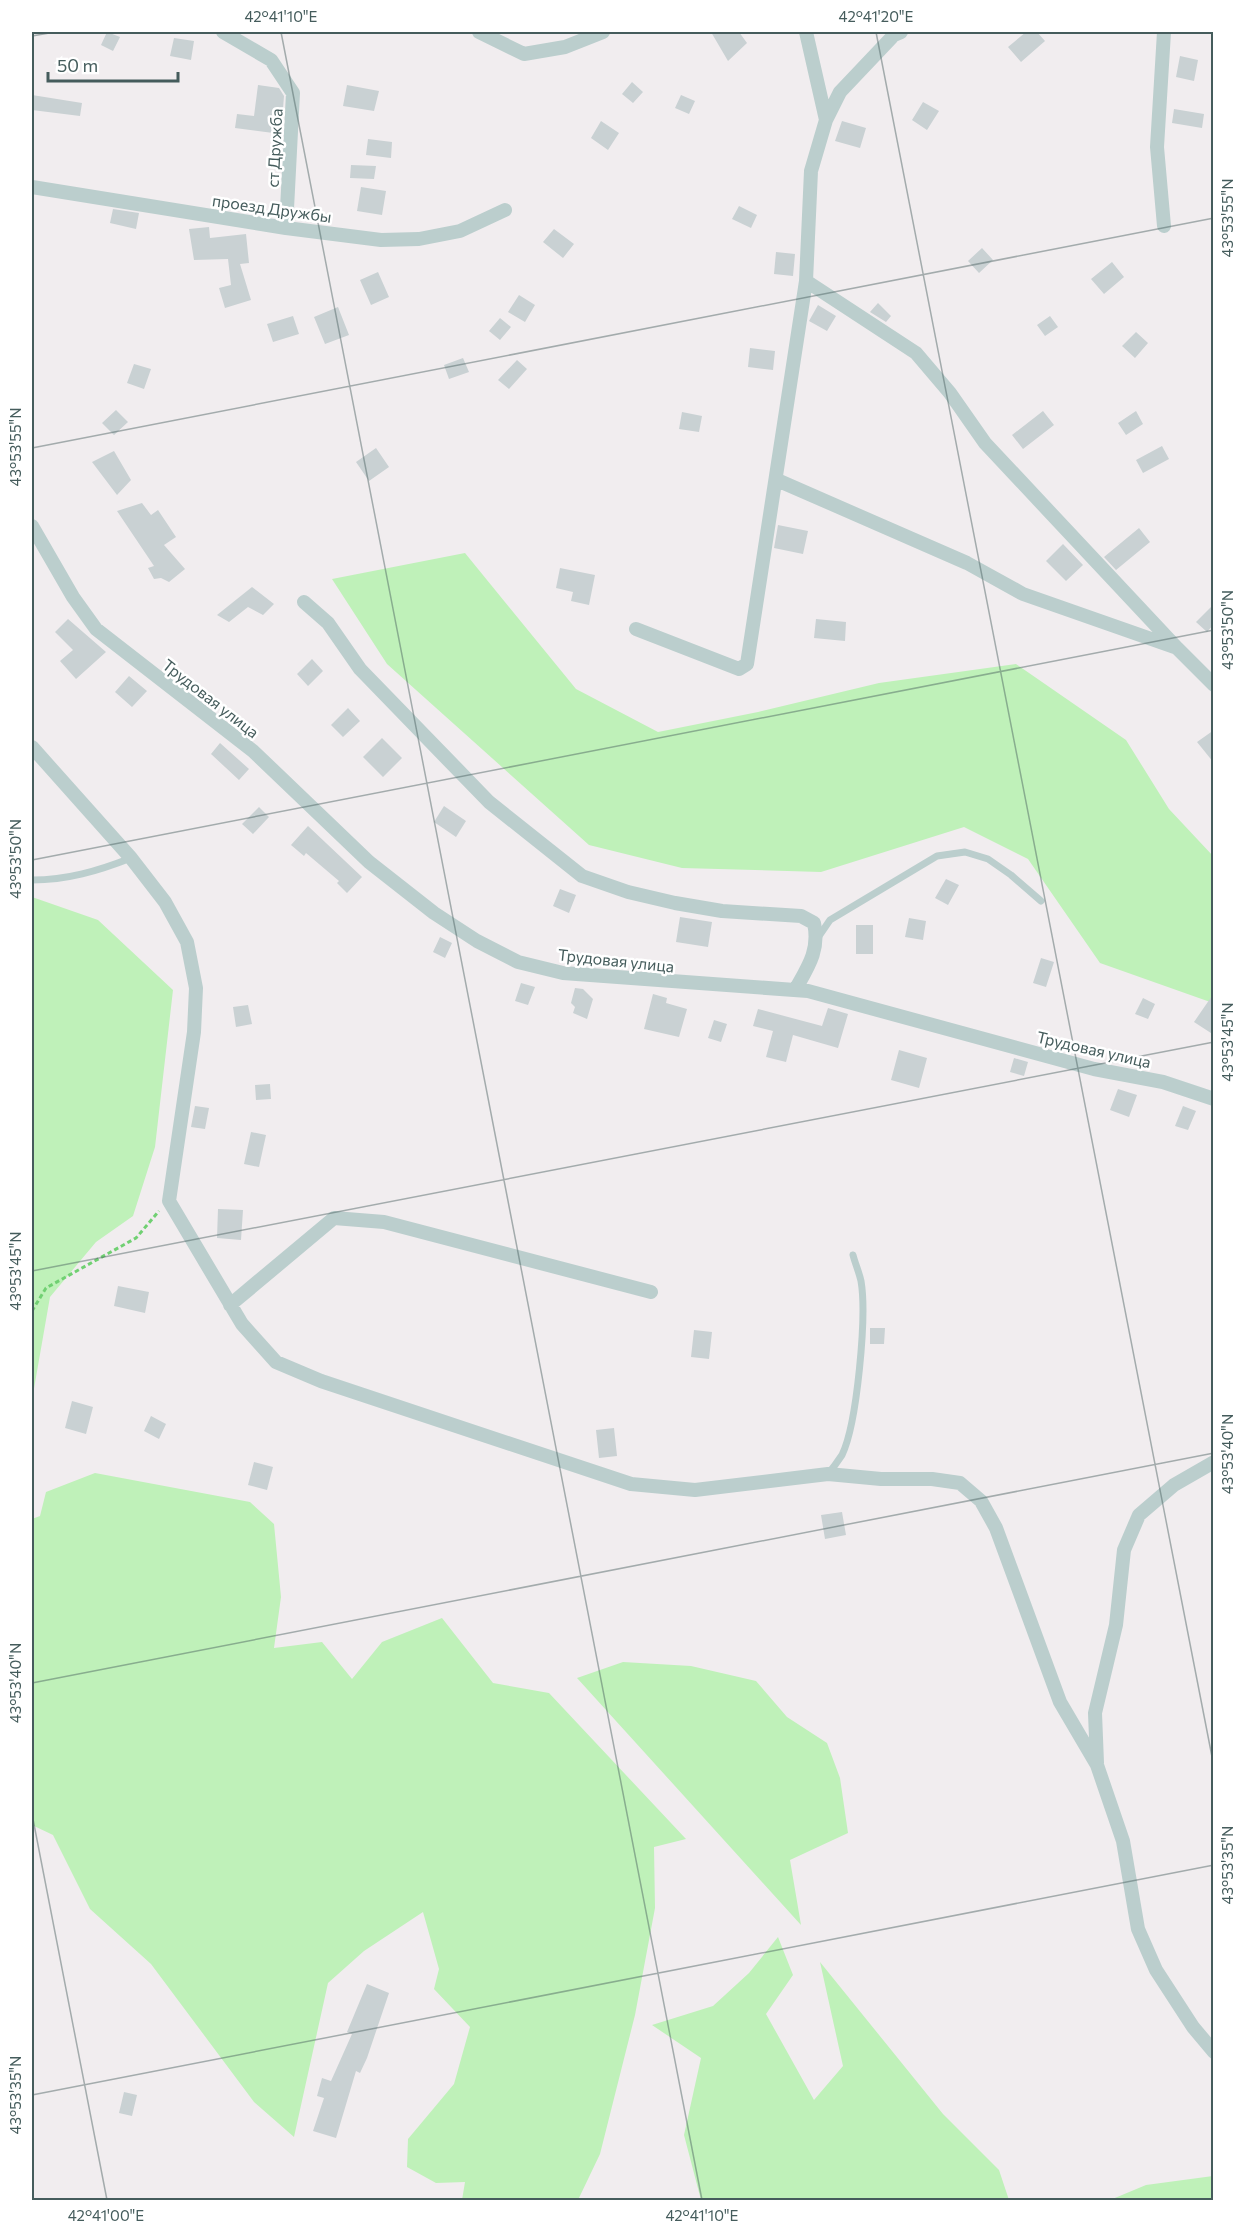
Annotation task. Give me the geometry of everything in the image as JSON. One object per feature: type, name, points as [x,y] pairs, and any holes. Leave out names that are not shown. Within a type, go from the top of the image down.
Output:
[{"type":"street","name":"ст Дружба","points":[[223,32],[271,60],[293,93],[286,228]]},
{"type":"street","points":[[479,32],[524,54],[565,47],[603,32]]},
{"type":"street","points":[[806,32],[826,120]]},
{"type":"street","points":[[636,629],[739,669],[747,664],[806,281],[811,171],[826,120],[840,92],[894,35],[902,32]]},
{"type":"street","points":[[1164,32],[1156,147],[1164,226]]},
{"type":"street","name":"проезд Дружбы","points":[[32,187],[286,228],[381,240],[419,239],[460,231],[505,210]]},
{"type":"street","points":[[806,281],[916,353],[951,393],[985,443],[1214,685]]},
{"type":"street","points":[[777,480],[967,563],[1023,594],[1177,648]]},
{"type":"street","name":"Трудовая улица","points":[[32,526],[73,597],[96,629],[254,751],[369,862],[434,913],[477,941],[518,962],[563,973],[795,990],[867,1005],[1094,1069],[1163,1082],[1214,1099]]},
{"type":"street","points":[[304,602],[328,623],[360,669],[489,802],[582,876],[628,892],[675,903],[722,911],[801,916],[814,923],[818,939],[813,957],[795,990]]},
{"type":"street","points":[[32,747],[131,858],[165,902],[187,942],[196,988],[194,1032],[168,1201],[242,1324],[276,1362],[321,1381],[631,1484],[695,1490],[828,1474],[881,1479],[932,1479],[960,1483],[981,1501],[996,1528],[1060,1701],[1097,1765],[1123,1841],[1138,1929],[1156,1970],[1193,2027],[1214,2052]]},
{"type":"street","points":[[230,1305],[334,1218],[384,1222],[651,1292]]},
{"type":"street","points":[[1097,1765],[1095,1713],[1116,1624],[1124,1550],[1139,1515],[1174,1485],[1214,1462]]},
{"type":"lane","points":[[818,939],[830,920],[937,856],[965,852],[988,859],[1041,901]]},
{"type":"lane","points":[[32,880],[58,880],[131,858]]},
{"type":"lane","points":[[828,1474],[842,1454],[850,1426],[859,1357],[863,1313],[861,1281],[853,1255]]},
{"type":"path","points":[[32,1311],[46,1288],[136,1238],[168,1201]]},
{"type":"green space","points":[[465,553],[576,689],[658,732],[758,712],[879,683],[1016,664],[1126,740],[1169,809],[1213,856],[1213,1003],[1100,963],[1028,859],[964,827],[821,872],[682,868],[589,845],[387,664],[332,579]]},
{"type":"green space","points":[[32,897],[98,920],[173,990],[155,1147],[133,1216],[96,1242],[50,1297],[32,1400]]},
{"type":"green space","points":[[95,1473],[250,1502],[274,1524],[281,1597],[274,1648],[322,1642],[352,1679],[382,1642],[442,1618],[493,1683],[549,1693],[686,1839],[654,1847],[655,1908],[635,2015],[600,2154],[578,2200],[462,2200],[465,2182],[436,2183],[407,2167],[408,2139],[454,2084],[470,2027],[434,1989],[439,1969],[423,1912],[364,1951],[328,1983],[294,2137],[254,2102],[151,1964],[90,1909],[53,1835],[32,1825],[32,1519],[40,1516],[46,1492]]},
{"type":"green space","points":[[623,1662],[691,1666],[756,1681],[787,1717],[827,1743],[840,1778],[848,1833],[790,1860],[801,1925],[577,1678]]},
{"type":"green space","points":[[778,1937],[793,1975],[766,2014],[814,2100],[843,2066],[820,1962],[943,2114],[999,2170],[1009,2200],[701,2200],[684,2135],[701,2058],[652,2025],[713,2006],[749,1973]]},
{"type":"green space","points":[[1213,2176],[1213,2200],[1110,2200],[1146,2185]]},
{"type":"building","points":[[107,32],[120,37],[113,51],[101,45]]},
{"type":"building","points":[[711,32],[739,32],[747,43],[728,61]]},
{"type":"building","points":[[1026,32],[1037,32],[1045,41],[1021,62],[1008,47]]},
{"type":"building","points":[[174,38],[194,41],[191,60],[170,56]]},
{"type":"building","points":[[1180,56],[1198,60],[1194,81],[1176,77]]},
{"type":"building","points":[[632,82],[643,92],[633,103],[622,94]]},
{"type":"building","points":[[258,85],[279,88],[284,96],[281,134],[235,128],[237,114],[254,116]]},
{"type":"building","points":[[347,85],[379,91],[374,111],[343,106]]},
{"type":"building","points":[[32,95],[82,103],[80,116],[32,110]]},
{"type":"building","points":[[681,95],[695,101],[689,114],[675,108]]},
{"type":"building","points":[[923,102],[939,111],[927,130],[912,120]]},
{"type":"building","points":[[1174,109],[1204,114],[1202,128],[1172,123]]},
{"type":"building","points":[[601,121],[619,133],[608,150],[591,138]]},
{"type":"building","points":[[842,121],[866,128],[860,148],[835,141]]},
{"type":"building","points":[[368,139],[392,142],[391,158],[366,155]]},
{"type":"building","points":[[351,165],[376,166],[374,179],[350,178]]},
{"type":"building","points":[[361,187],[386,191],[382,215],[357,211]]},
{"type":"building","points":[[739,206],[757,215],[751,228],[732,219]]},
{"type":"building","points":[[113,209],[139,213],[136,229],[110,223]]},
{"type":"building","points":[[209,227],[210,238],[246,234],[249,263],[240,264],[251,300],[225,308],[219,288],[231,285],[228,259],[194,260],[189,229]]},
{"type":"building","points":[[554,229],[574,244],[563,258],[543,242]]},
{"type":"building","points":[[982,248],[993,260],[979,273],[968,261]]},
{"type":"building","points":[[776,252],[795,254],[793,276],[774,274]]},
{"type":"building","points":[[1112,262],[1124,277],[1104,294],[1091,279]]},
{"type":"building","points":[[378,272],[389,297],[371,305],[360,280]]},
{"type":"building","points":[[519,295],[535,305],[525,322],[508,312]]},
{"type":"building","points":[[878,303],[891,316],[886,322],[870,312]]},
{"type":"building","points":[[818,305],[836,316],[827,331],[809,321]]},
{"type":"building","points":[[338,307],[349,335],[325,344],[314,317]]},
{"type":"building","points":[[293,316],[299,334],[273,342],[267,324]]},
{"type":"building","points":[[1050,316],[1058,327],[1045,336],[1037,325]]},
{"type":"building","points":[[500,318],[511,327],[500,340],[489,331]]},
{"type":"building","points":[[1136,332],[1148,343],[1135,358],[1122,346]]},
{"type":"building","points":[[750,348],[775,351],[773,370],[748,367]]},
{"type":"building","points":[[463,358],[469,372],[449,379],[444,365]]},
{"type":"building","points":[[517,360],[527,369],[509,389],[498,380]]},
{"type":"building","points":[[134,364],[151,369],[144,389],[127,383]]},
{"type":"building","points":[[116,410],[128,422],[114,435],[102,423]]},
{"type":"building","points":[[1043,411],[1054,425],[1023,449],[1012,435]]},
{"type":"building","points":[[1136,411],[1143,424],[1126,435],[1118,423]]},
{"type":"building","points":[[682,412],[702,416],[699,432],[679,429]]},
{"type":"building","points":[[1162,446],[1169,459],[1143,473],[1136,460]]},
{"type":"building","points":[[376,448],[389,467],[369,481],[356,462]]},
{"type":"building","points":[[114,451],[131,480],[117,495],[92,462]]},
{"type":"building","points":[[142,503],[151,515],[158,510],[176,537],[164,545],[185,569],[169,582],[161,578],[154,579],[148,568],[154,566],[117,511]]},
{"type":"building","points":[[778,525],[808,531],[803,554],[774,548]]},
{"type":"building","points":[[1139,528],[1150,542],[1116,570],[1104,557]]},
{"type":"building","points":[[1063,544],[1083,565],[1066,581],[1046,561]]},
{"type":"building","points":[[560,568],[595,575],[589,605],[571,601],[573,592],[556,588]]},
{"type":"building","points":[[252,587],[274,604],[263,615],[248,607],[229,622],[217,615]]},
{"type":"building","points":[[1214,604],[1214,624],[1207,632],[1196,622]]},
{"type":"building","points":[[68,619],[106,652],[76,679],[60,661],[73,650],[55,632]]},
{"type":"building","points":[[816,619],[846,622],[845,641],[814,638]]},
{"type":"building","points":[[312,659],[323,671],[308,686],[297,674]]},
{"type":"building","points":[[129,676],[147,691],[132,707],[115,692]]},
{"type":"building","points":[[348,708],[360,721],[343,737],[331,725]]},
{"type":"building","points":[[1214,730],[1214,763],[1197,742]]},
{"type":"building","points":[[382,738],[402,758],[383,777],[363,757]]},
{"type":"building","points":[[220,743],[249,769],[239,780],[211,754]]},
{"type":"building","points":[[444,806],[466,821],[456,837],[434,822]]},
{"type":"building","points":[[259,807],[269,817],[253,834],[242,824]]},
{"type":"building","points":[[308,826],[362,877],[347,893],[337,883],[339,881],[306,853],[304,856],[291,845]]},
{"type":"building","points":[[946,879],[959,885],[948,905],[935,898]]},
{"type":"building","points":[[560,889],[576,895],[569,913],[553,906]]},
{"type":"building","points":[[680,917],[712,922],[708,947],[676,942]]},
{"type":"building","points":[[909,918],[926,921],[923,940],[905,937]]},
{"type":"building","points":[[856,925],[873,925],[873,954],[856,954]]},
{"type":"building","points":[[440,937],[452,943],[445,958],[433,952]]},
{"type":"building","points":[[1041,958],[1054,962],[1046,987],[1033,983]]},
{"type":"building","points":[[521,983],[535,987],[528,1005],[515,1001]]},
{"type":"building","points":[[575,988],[583,989],[593,999],[587,1019],[573,1013],[575,1007],[571,1003]]},
{"type":"building","points":[[1214,993],[1214,1035],[1194,1022]]},
{"type":"building","points":[[653,994],[667,998],[666,1003],[687,1009],[679,1037],[644,1029]]},
{"type":"building","points":[[1143,998],[1155,1004],[1148,1019],[1135,1014]]},
{"type":"building","points":[[248,1005],[252,1024],[236,1027],[233,1007]]},
{"type":"building","points":[[828,1008],[848,1014],[838,1048],[793,1035],[786,1062],[766,1057],[773,1031],[753,1026],[758,1009],[822,1026]]},
{"type":"building","points":[[714,1020],[727,1024],[721,1042],[708,1038]]},
{"type":"building","points":[[899,1050],[927,1058],[919,1088],[891,1080]]},
{"type":"building","points":[[1014,1058],[1028,1062],[1024,1076],[1010,1072]]},
{"type":"building","points":[[270,1084],[271,1099],[256,1100],[255,1085]]},
{"type":"building","points":[[1118,1089],[1137,1095],[1129,1117],[1110,1110]]},
{"type":"building","points":[[195,1106],[209,1108],[205,1129],[191,1127]]},
{"type":"building","points":[[1183,1106],[1196,1111],[1188,1130],[1175,1126]]},
{"type":"building","points":[[251,1132],[266,1135],[259,1167],[244,1164]]},
{"type":"building","points":[[218,1209],[243,1210],[241,1240],[217,1238]]},
{"type":"building","points":[[118,1286],[149,1292],[145,1313],[114,1306]]},
{"type":"building","points":[[870,1328],[885,1328],[884,1344],[870,1344]]},
{"type":"building","points":[[694,1330],[712,1332],[709,1359],[691,1357]]},
{"type":"building","points":[[72,1401],[93,1407],[86,1434],[65,1428]]},
{"type":"building","points":[[151,1416],[166,1424],[159,1439],[144,1431]]},
{"type":"building","points":[[614,1428],[617,1456],[599,1458],[596,1430]]},
{"type":"building","points":[[254,1462],[273,1467],[267,1490],[248,1485]]},
{"type":"building","points":[[842,1512],[846,1535],[825,1539],[821,1515]]},
{"type":"building","points":[[367,1984],[389,1993],[367,2058],[360,2073],[356,2071],[336,2138],[313,2131],[324,2098],[317,2096],[322,2078],[331,2081],[352,2034],[347,2032]]},
{"type":"building","points":[[124,2092],[137,2095],[132,2116],[119,2113]]}]
